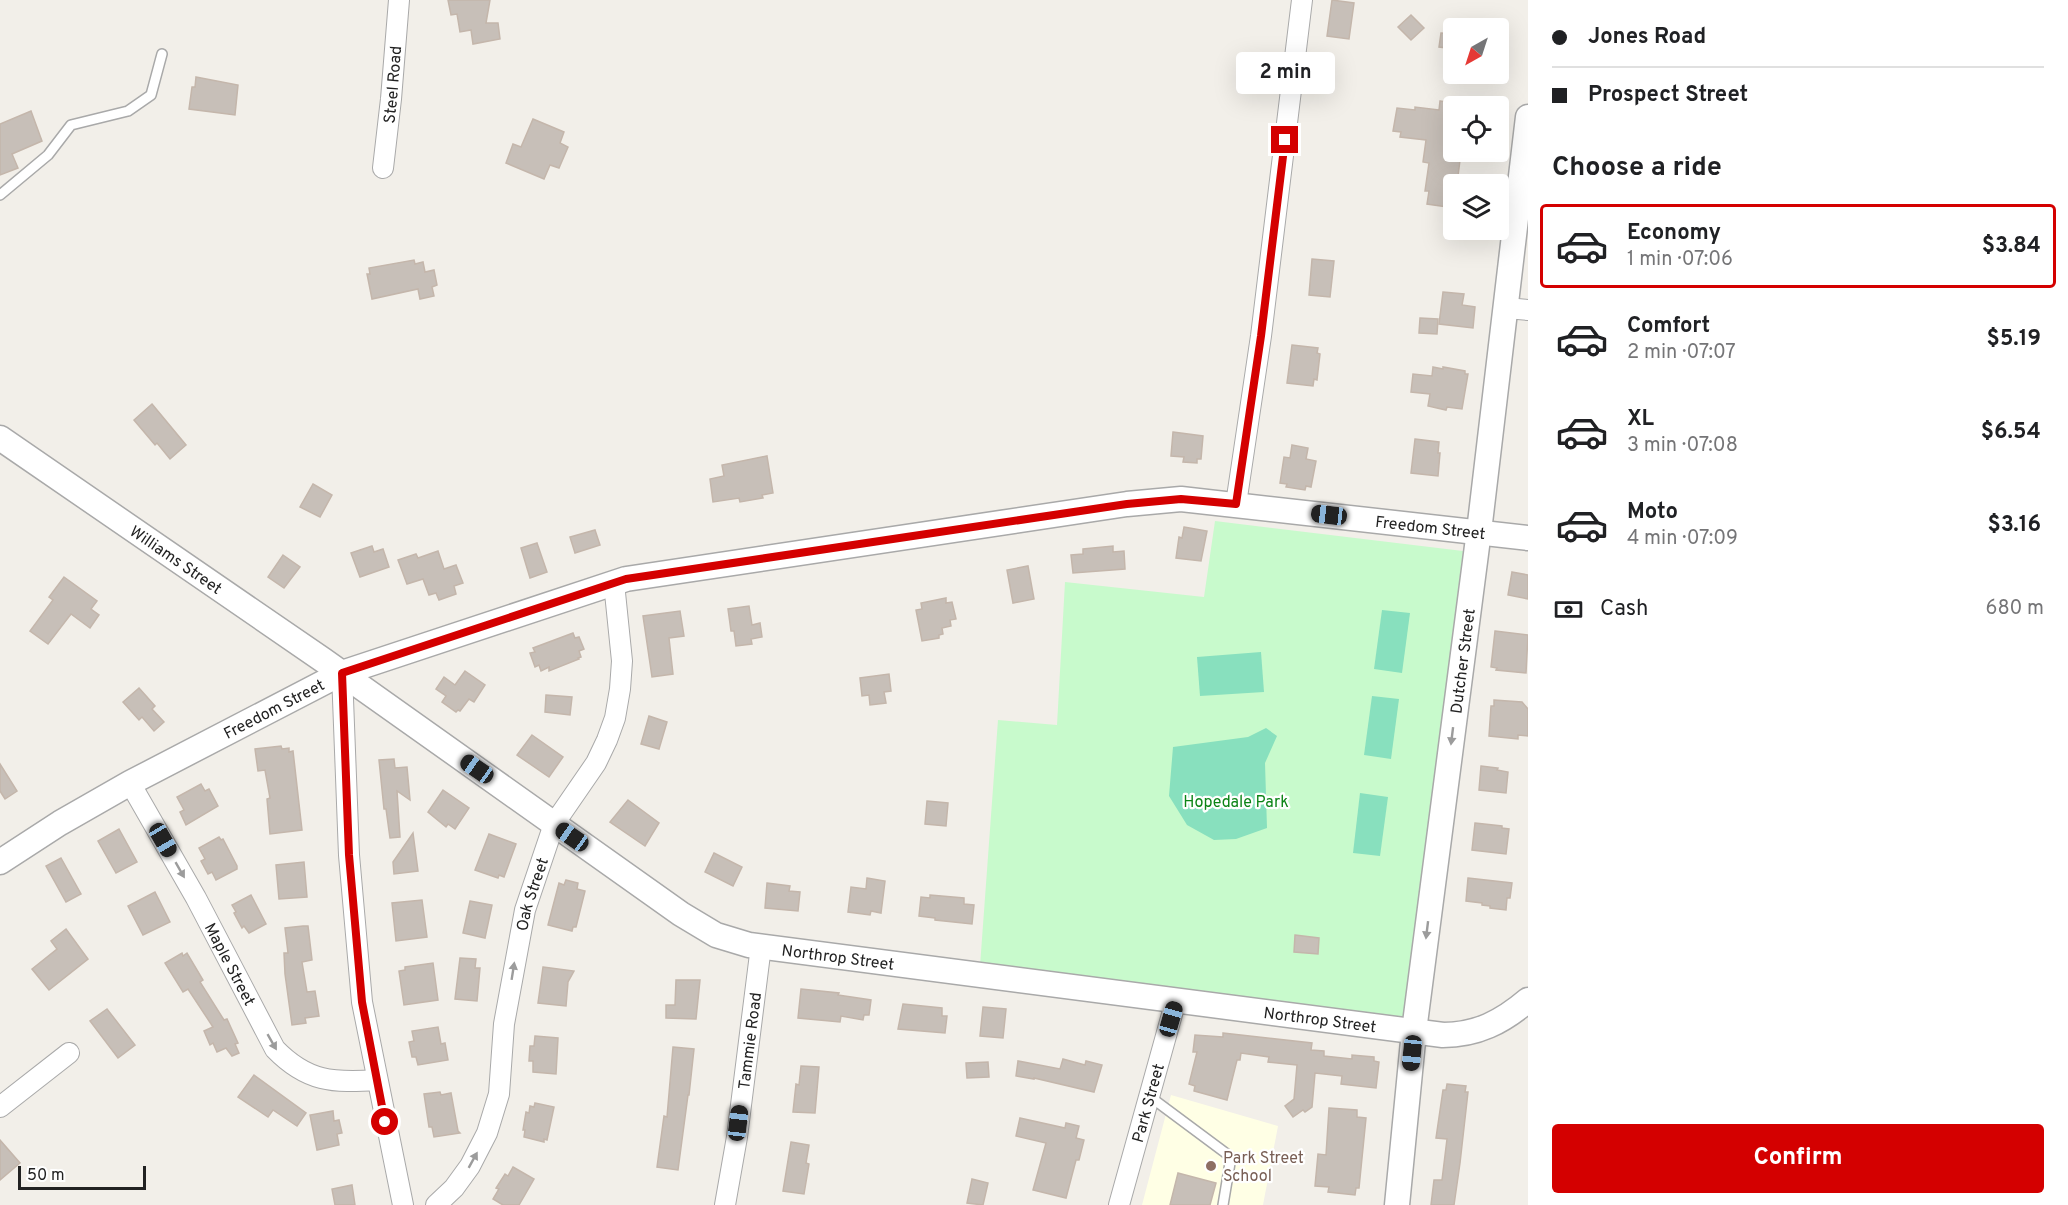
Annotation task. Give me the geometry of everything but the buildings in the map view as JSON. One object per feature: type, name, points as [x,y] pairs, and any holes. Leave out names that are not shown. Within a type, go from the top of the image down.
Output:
[{"type":"street","name":"Steel Road","points":[[383,168],[392,99],[399,0]]},
{"type":"street","points":[[1236,504],[1261,336],[1302,0]]},
{"type":"street","name":"Dutcher Street","points":[[1397,1205],[1414,1031],[1479,532],[1517,309],[1528,117]]},
{"type":"street","name":"Williams Street","points":[[5,441],[342,673]]},
{"type":"street","name":"Freedom Street","points":[[0,862],[60,823],[130,783],[342,673],[626,579],[1127,504],[1181,499],[1528,538]]},
{"type":"street","name":"Oak Street","points":[[436,1205],[454,1188],[470,1166],[487,1133],[499,1094],[504,1024],[525,910],[554,824],[596,763],[617,710],[622,661],[614,583]]},
{"type":"street","points":[[342,673],[349,855],[362,1002],[403,1205]]},
{"type":"street","name":"Northrop Street","points":[[342,673],[699,927],[730,940],[761,946],[1414,1031],[1460,1035],[1493,1025],[1528,1000]]},
{"type":"street","name":"Maple Street","points":[[130,783],[196,898],[275,1049],[289,1064],[308,1075],[339,1081],[376,1080]]},
{"type":"street","name":"Tammie Road","points":[[725,1205],[761,946]]},
{"type":"street","name":"Park Street","points":[[1119,1205],[1176,1000]]},
{"type":"street","points":[[0,1107],[69,1053]]},
{"type":"lane","points":[[0,195],[48,155],[71,125],[128,111],[151,95],[162,54]]},
{"type":"lane","points":[[1149,1096],[1231,1157],[1223,1205]]},
{"type":"shaded area","name":"Park Street School","points":[[1171,1095],[1278,1126],[1263,1205],[1142,1205]]},
{"type":"green space","name":"Hopedale Park","points":[[1215,521],[1463,551],[1405,1018],[980,966],[998,720],[1057,725],[1065,582],[1204,597]]},
{"type":"green space","points":[[1382,610],[1410,613],[1402,673],[1374,669]]},
{"type":"green space","points":[[1261,652],[1264,692],[1200,696],[1197,657]]},
{"type":"green space","points":[[1372,696],[1399,699],[1391,759],[1364,755]]},
{"type":"green space","points":[[1266,728],[1277,736],[1265,763],[1267,828],[1236,839],[1214,840],[1187,825],[1169,796],[1173,747],[1248,737]]},
{"type":"green space","points":[[1360,793],[1388,797],[1380,856],[1353,853]]},
{"type":"place","name":"Park Street School","points":[[1211,1166]]},
{"type":"route","points":[[385,1122],[362,1002],[349,855],[342,673],[626,579],[1127,504],[1181,499],[1236,504],[1261,336],[1285,140]]}]
